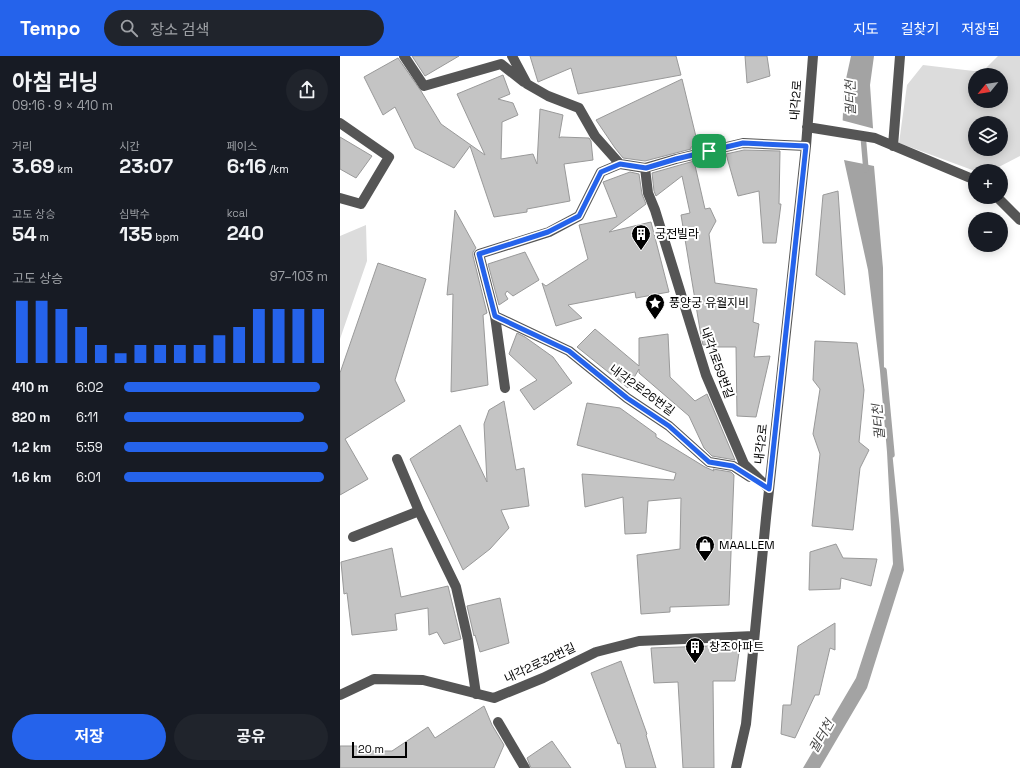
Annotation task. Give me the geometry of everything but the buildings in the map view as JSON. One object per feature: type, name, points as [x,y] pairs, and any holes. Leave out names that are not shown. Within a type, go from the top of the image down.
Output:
[{"type":"street","points":[[404,56],[424,86],[501,64],[527,84],[548,96],[579,108],[595,136],[620,164]]},
{"type":"street","points":[[512,56],[527,84]]},
{"type":"street","name":"내각2로","points":[[736,768],[746,724],[769,489],[806,146],[813,56]]},
{"type":"street","points":[[893,146],[900,56]]},
{"type":"street","points":[[340,123],[389,157],[361,204],[340,198]]},
{"type":"street","points":[[807,127],[875,138],[968,177]]},
{"type":"street","points":[[505,388],[495,316],[479,254],[548,232],[579,216],[601,172],[620,164],[646,168],[676,159],[743,143],[806,146]]},
{"type":"street","name":"내각1로59번길","points":[[646,168],[648,193],[706,375],[744,464],[769,489]]},
{"type":"street","points":[[1004,204],[1020,220]]},
{"type":"street","name":"내각2로26번길","points":[[495,316],[569,351],[627,398],[669,426],[709,462],[733,466],[769,489]]},
{"type":"street","points":[[397,459],[419,512],[456,586],[468,640],[476,694]]},
{"type":"street","points":[[353,537],[419,512]]},
{"type":"street","name":"내각2로32번길","points":[[340,695],[374,679],[423,680],[494,698],[543,678],[596,652],[639,641],[754,636]]},
{"type":"street","points":[[498,722],[525,768]]},
{"type":"shaded area","points":[[998,56],[1020,56],[1020,156],[1005,164],[968,164],[968,168],[899,143],[907,85],[923,65],[968,70],[968,108],[1008,108],[1008,68],[986,68]]},
{"type":"shaded area","points":[[366,225],[367,261],[340,339],[340,236]]},
{"type":"water","points":[[851,56],[874,56],[870,85],[874,142],[842,136],[844,88]]},
{"type":"water","points":[[844,160],[874,166],[883,268],[884,371],[904,570],[867,688],[820,768],[803,768],[856,678],[893,564],[887,452],[880,371],[868,270]]},
{"type":"pier","points":[[841,120],[875,129],[874,144],[842,138],[840,136]]},
{"type":"waterway","name":"궐터천","points":[[863,135],[866,170]]},
{"type":"waterway","name":"궐터천","points":[[884,370],[892,455]]},
{"type":"place","name":"궁전빌라","points":[[641,251]]},
{"type":"place","name":"풍양궁 유월지비","points":[[655,320]]},
{"type":"place","name":"MAALLEM","points":[[705,562]]},
{"type":"place","name":"창조아파트","points":[[695,664]]},
{"type":"route","points":[[743,143],[806,146],[769,489],[733,466],[709,462],[669,426],[627,398],[569,351],[495,316],[479,254],[548,232],[579,216],[601,172],[620,164],[646,168],[709,151],[743,143]]}]
